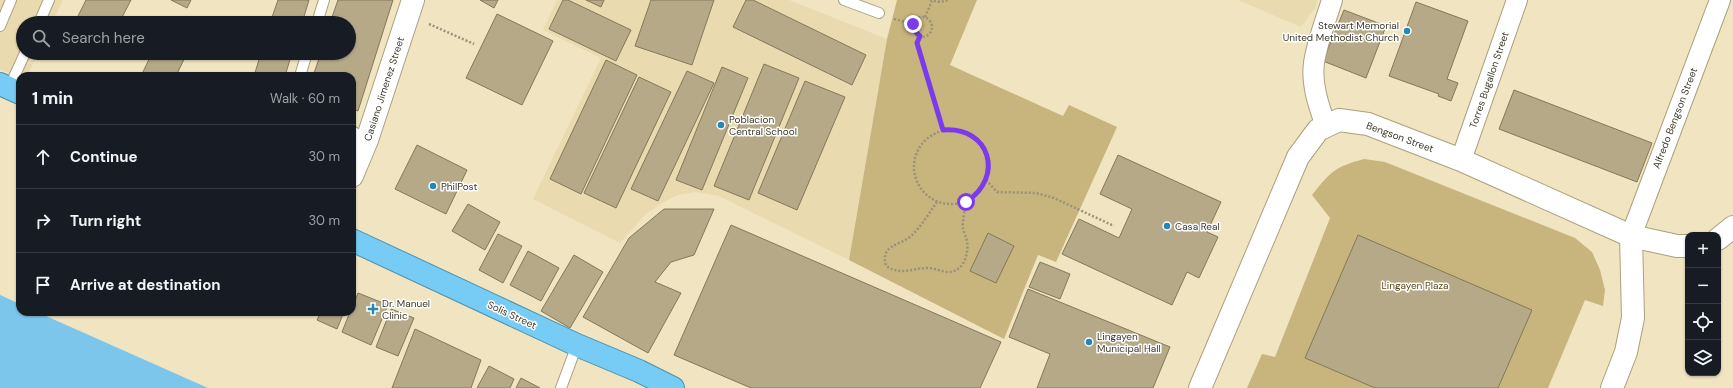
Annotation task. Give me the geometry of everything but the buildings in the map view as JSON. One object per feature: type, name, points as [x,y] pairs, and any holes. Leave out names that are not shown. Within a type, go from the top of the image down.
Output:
[{"type":"highway","name":"Solis Street","points":[[356,242],[577,345],[639,371],[673,388]]},
{"type":"street","name":"Casiano Jimenez Street","points":[[356,156],[360,136],[413,0]]},
{"type":"street","points":[[1326,126],[1319,104],[1314,78],[1314,63],[1332,0]]},
{"type":"street","name":"Torres Bugallon Street","points":[[1461,160],[1517,0]]},
{"type":"street","name":"Alfredo Bengson Street","points":[[1631,236],[1720,0]]},
{"type":"street","name":"Bengson Street","points":[[1200,388],[1298,157],[1318,130],[1339,120],[1368,124],[1461,160],[1631,236],[1677,246],[1685,246]]},
{"type":"street","points":[[1721,238],[1733,227]]},
{"type":"street","points":[[1612,388],[1626,352],[1633,318],[1631,236]]},
{"type":"lane","points":[[0,26],[11,0]]},
{"type":"lane","points":[[42,16],[50,0]]},
{"type":"lane","points":[[319,16],[324,0]]},
{"type":"lane","points":[[844,0],[879,13]]},
{"type":"lane","points":[[17,72],[22,60]]},
{"type":"lane","points":[[301,72],[305,60]]},
{"type":"lane","points":[[10,88],[16,74]]},
{"type":"lane","points":[[561,388],[577,345]]},
{"type":"path","points":[[925,17],[931,1],[940,2],[949,0]]},
{"type":"path","points":[[920,17],[925,17],[932,24],[932,29],[930,34],[920,36],[913,29],[913,24],[920,17]]},
{"type":"path","points":[[424,22],[474,44]]},
{"type":"path","points":[[920,36],[917,43],[943,130]]},
{"type":"path","points":[[955,129],[966,132],[976,138],[988,157],[989,169],[986,180],[978,192],[966,202],[956,204],[937,202],[927,196],[919,186],[915,175],[914,164],[917,152],[923,142],[932,134],[943,130],[955,129]]},
{"type":"path","points":[[986,180],[996,192],[1036,193],[1054,198],[1114,226]]},
{"type":"path","points":[[937,202],[911,236],[905,240],[895,243],[889,249],[884,259],[886,266],[894,271],[930,268],[950,272],[960,268],[965,261],[967,250],[967,241],[963,228],[966,202]]},
{"type":"shaded area","points":[[0,0],[63,0],[55,16],[16,16],[16,60],[35,60],[29,72],[16,72],[16,77],[0,69]]},
{"type":"shaded area","name":"Poblacion Central School","points":[[557,0],[789,0],[887,39],[849,260],[719,196],[696,192],[678,195],[662,203],[646,214],[620,243],[533,199],[601,58],[543,30]]},
{"type":"shaded area","points":[[1238,0],[1318,0],[1315,8],[1301,27]]},
{"type":"green space","points":[[897,0],[977,0],[950,65],[1063,116],[1069,105],[1117,127],[1056,262],[1038,255],[1004,339],[849,260],[887,39]]},
{"type":"green space","name":"Lingayen Plaza","points":[[1364,159],[1385,162],[1575,238],[1592,252],[1600,270],[1605,290],[1603,306],[1585,300],[1548,388],[1247,388],[1262,354],[1275,357],[1330,218],[1312,195],[1324,180],[1334,171]]},
{"type":"water","points":[[0,295],[16,302],[16,316],[46,316],[208,388],[0,388]]},
{"type":"place","name":"Stewart Memorial United Methodist Church","points":[[1407,31]]},
{"type":"place","name":"Poblacion Central School","points":[[721,125]]},
{"type":"place","name":"PhilPost","points":[[433,186]]},
{"type":"place","name":"Casa Real","points":[[1167,226]]},
{"type":"place","name":"Dr. Manuel Clinic","points":[[373,309]]},
{"type":"place","name":"Lingayen Municipal Hall","points":[[1089,342]]},
{"type":"route","points":[[913,24],[913,29],[916,34],[920,36],[917,43],[943,130],[955,129],[966,132],[976,138],[988,157],[989,169],[986,180],[981,189],[966,202]]}]
